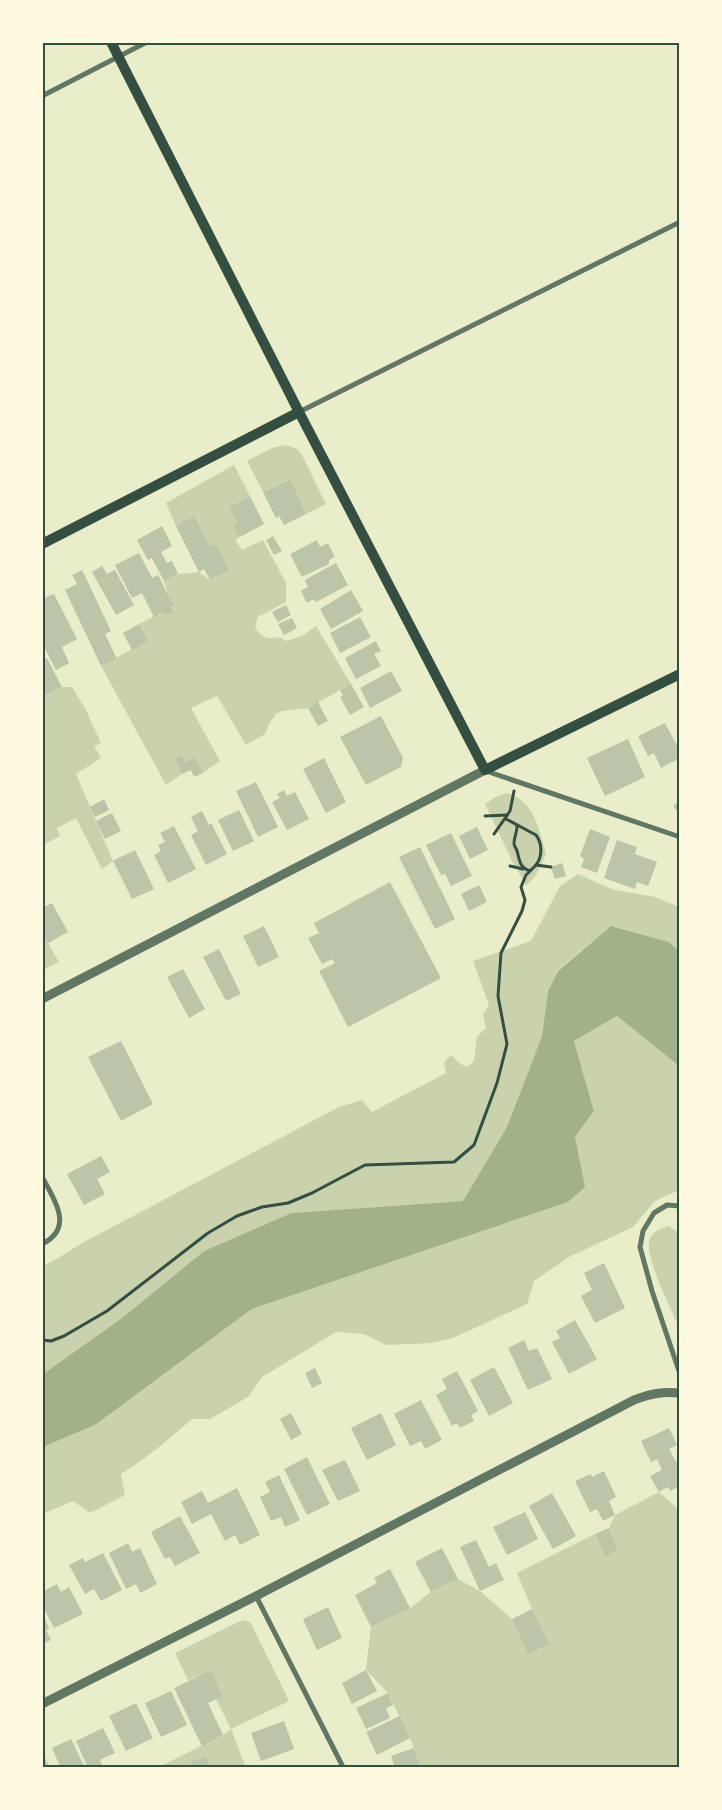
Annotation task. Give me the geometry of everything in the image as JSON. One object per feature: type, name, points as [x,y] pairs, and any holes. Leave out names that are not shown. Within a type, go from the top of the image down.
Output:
[{"type":"main road","points":[[111,42],[299,412],[486,770],[680,674]]},
{"type":"main road","points":[[42,544],[299,412]]},
{"type":"street","points":[[42,96],[147,42]]},
{"type":"street","points":[[299,412],[680,222]]},
{"type":"street","points":[[42,999],[486,770],[680,837]]},
{"type":"street","points":[[42,1177],[59,1209],[60,1228],[55,1235],[42,1244]]},
{"type":"street","points":[[680,1206],[668,1205],[654,1213],[643,1232],[640,1247],[652,1291],[680,1374]]},
{"type":"street","points":[[42,1704],[256,1596],[634,1400],[651,1394],[680,1393]]},
{"type":"street","points":[[256,1596],[343,1767]]},
{"type":"path","points":[[494,834],[507,817],[512,802],[515,780]]},
{"type":"path","points":[[42,1340],[51,1341],[64,1336],[107,1311],[208,1233],[237,1216],[262,1207],[288,1204],[365,1165],[454,1162],[474,1145],[497,1083],[507,1044],[498,996],[501,953],[522,912],[525,900],[521,887],[526,875],[540,860],[541,846],[536,835],[517,826],[507,817],[485,816]]},
{"type":"path","points":[[517,826],[514,841],[520,864],[524,869]]},
{"type":"path","points":[[536,865],[551,867]]},
{"type":"path","points":[[510,866],[530,871]]},
{"type":"shaded area","points":[[286,445],[297,449],[302,455],[326,504],[306,514],[289,479],[263,492],[247,461],[272,448]]},
{"type":"shaded area","points":[[234,465],[250,496],[229,507],[237,523],[234,525],[240,537],[235,540],[242,550],[263,540],[286,583],[286,602],[258,617],[255,627],[265,637],[279,637],[286,641],[302,636],[316,626],[351,684],[308,708],[282,711],[276,714],[265,734],[246,745],[217,696],[191,708],[220,761],[203,773],[195,757],[185,762],[182,755],[175,759],[182,774],[166,785],[101,666],[147,641],[139,624],[163,612],[165,616],[174,612],[164,581],[178,574],[199,572],[210,580],[229,571],[210,547],[196,517],[176,526],[166,503]]},
{"type":"shaded area","points":[[62,687],[72,687],[85,708],[101,743],[94,746],[101,758],[76,774],[113,861],[102,869],[76,818],[57,828],[60,836],[43,845],[43,697]]},
{"type":"shaded area","points":[[506,793],[523,802],[529,809],[538,826],[546,854],[536,875],[526,885],[512,861],[485,804]]},
{"type":"shaded area","points":[[578,874],[614,890],[655,897],[679,907],[679,951],[669,942],[611,926],[558,970],[548,991],[542,1036],[507,1128],[463,1201],[291,1213],[204,1251],[122,1318],[43,1374],[43,1266],[84,1242],[339,1107],[362,1100],[372,1112],[446,1073],[444,1063],[451,1055],[459,1063],[467,1067],[474,1061],[477,1036],[486,1028],[483,1014],[489,1005],[473,961],[531,941],[560,886]]},
{"type":"shaded area","points":[[611,926],[669,942],[679,951],[679,1066],[617,1016],[574,1041],[594,1111],[575,1137],[585,1187],[568,1202],[252,1309],[95,1425],[43,1447],[43,1374],[122,1318],[204,1251],[291,1213],[463,1201],[507,1127],[542,1036],[548,991],[558,971]]},
{"type":"shaded area","points":[[42,933],[59,962],[43,970],[42,970]]},
{"type":"shaded area","points":[[617,1016],[679,1066],[679,1190],[655,1201],[633,1227],[569,1257],[534,1281],[527,1304],[453,1338],[431,1343],[386,1345],[364,1334],[336,1332],[262,1377],[248,1397],[210,1419],[192,1419],[149,1455],[121,1474],[125,1495],[90,1513],[73,1501],[43,1514],[43,1447],[95,1425],[252,1309],[568,1202],[575,1137],[594,1111],[574,1041]]},
{"type":"shaded area","points":[[669,1226],[677,1232],[677,1253],[680,1260],[679,1327],[650,1256],[650,1238],[658,1230]]},
{"type":"shaded area","points":[[659,1492],[676,1507],[679,1515],[679,1767],[421,1767],[410,1738],[388,1693],[366,1670],[371,1627],[410,1608],[431,1592],[458,1579],[480,1591],[512,1619],[528,1653],[548,1643],[517,1573],[595,1534],[605,1555],[618,1550],[609,1528],[615,1515]]},
{"type":"shaded area","points":[[245,1620],[251,1623],[289,1701],[231,1729],[216,1699],[223,1695],[211,1671],[188,1680],[175,1653]]},
{"type":"shaded area","points":[[231,1729],[246,1768],[157,1768],[223,1735]]},
{"type":"building","points":[[290,479],[306,514],[284,525],[279,516],[276,518],[263,492]]},
{"type":"building","points":[[250,496],[264,524],[240,537],[233,525],[237,523],[229,507]]},
{"type":"building","points":[[195,516],[210,547],[216,544],[229,571],[210,580],[204,569],[199,572],[176,526]]},
{"type":"building","points":[[162,526],[172,546],[161,552],[167,563],[172,561],[178,574],[164,581],[152,558],[148,560],[137,540]]},
{"type":"building","points":[[273,536],[282,551],[274,555],[266,540]]},
{"type":"building","points":[[317,540],[320,547],[328,543],[335,557],[329,560],[329,564],[302,577],[290,554]]},
{"type":"building","points":[[139,553],[152,578],[158,575],[174,606],[171,607],[174,612],[165,616],[163,612],[154,617],[142,593],[132,598],[115,565]]},
{"type":"building","points":[[336,563],[348,585],[316,602],[314,599],[307,603],[301,591],[308,587],[305,580]]},
{"type":"building","points":[[102,566],[107,574],[115,570],[134,605],[116,615],[92,572]]},
{"type":"building","points":[[82,570],[111,631],[105,634],[117,659],[101,666],[65,590],[77,584],[72,575]]},
{"type":"building","points":[[351,590],[363,611],[331,629],[320,609]]},
{"type":"building","points":[[54,594],[77,639],[62,647],[69,663],[56,670],[42,643],[42,595],[44,598]]},
{"type":"building","points":[[286,605],[291,615],[278,622],[272,612]]},
{"type":"building","points":[[360,617],[371,637],[340,653],[330,633]]},
{"type":"building","points":[[292,618],[297,628],[284,635],[278,624]]},
{"type":"building","points":[[139,624],[148,641],[132,650],[123,633]]},
{"type":"building","points":[[376,641],[381,651],[374,654],[381,666],[356,679],[345,658]]},
{"type":"building","points":[[47,658],[62,687],[42,697],[42,661]]},
{"type":"building","points":[[391,671],[402,691],[370,708],[360,688]]},
{"type":"building","points":[[351,684],[364,707],[350,715],[340,697],[343,696],[340,690]]},
{"type":"building","points":[[318,702],[328,721],[318,726],[308,708]]},
{"type":"building","points":[[381,716],[403,758],[401,767],[366,785],[340,737]]},
{"type":"building","points":[[665,723],[680,751],[680,758],[661,768],[654,753],[648,756],[638,736]]},
{"type":"building","points":[[628,739],[645,777],[605,796],[587,758]]},
{"type":"building","points":[[182,755],[185,762],[195,757],[203,773],[194,777],[191,770],[182,774],[175,759]]},
{"type":"building","points":[[324,758],[346,802],[326,813],[303,769]]},
{"type":"building","points":[[256,782],[278,827],[258,837],[236,791]]},
{"type":"building","points":[[284,790],[287,796],[295,792],[309,819],[287,830],[272,802],[280,798],[277,794]]},
{"type":"building","points":[[104,799],[109,810],[95,817],[90,807]]},
{"type":"building","points":[[680,801],[680,815],[673,806]]},
{"type":"building","points":[[239,810],[254,841],[233,851],[218,820]]},
{"type":"building","points":[[202,811],[209,825],[211,823],[227,854],[206,865],[191,835],[198,831],[191,817]]},
{"type":"building","points":[[112,813],[121,831],[105,839],[96,821]]},
{"type":"building","points":[[174,826],[196,869],[168,883],[154,855],[161,851],[158,845],[165,842],[160,833]]},
{"type":"building","points":[[477,827],[488,850],[470,859],[459,836]]},
{"type":"building","points":[[590,829],[610,837],[597,873],[581,867],[584,859],[580,856]]},
{"type":"building","points":[[451,833],[472,876],[451,886],[445,874],[441,875],[426,845]]},
{"type":"building","points":[[617,840],[637,847],[635,854],[657,862],[648,886],[637,882],[635,889],[604,878]]},
{"type":"building","points":[[420,847],[455,919],[435,929],[399,857]]},
{"type":"building","points":[[135,850],[154,889],[132,899],[113,861]]},
{"type":"building","points":[[562,863],[566,876],[555,879],[551,867]]},
{"type":"building","points":[[390,882],[441,978],[348,1027],[319,971],[335,963],[332,959],[322,964],[308,938],[319,933],[314,923]]},
{"type":"building","points":[[479,885],[487,902],[469,911],[461,894]]},
{"type":"building","points":[[52,903],[68,932],[48,943],[42,933],[42,908]]},
{"type":"building","points":[[264,926],[279,957],[258,967],[243,936]]},
{"type":"building","points":[[219,949],[241,994],[226,1001],[203,957]]},
{"type":"building","points":[[183,969],[205,1009],[189,1018],[167,977]]},
{"type":"building","points":[[121,1041],[153,1104],[121,1121],[88,1057]]},
{"type":"building","points":[[101,1156],[110,1172],[97,1179],[105,1194],[84,1205],[67,1174]]},
{"type":"building","points":[[604,1263],[625,1308],[595,1323],[581,1296],[592,1290],[584,1273]]},
{"type":"building","points":[[575,1320],[597,1359],[569,1374],[552,1342],[560,1338],[556,1331]]},
{"type":"building","points":[[524,1340],[529,1351],[537,1348],[552,1379],[528,1390],[508,1348]]},
{"type":"building","points":[[494,1367],[513,1403],[489,1416],[470,1380]]},
{"type":"building","points":[[315,1368],[322,1383],[312,1388],[305,1373]]},
{"type":"building","points":[[457,1371],[478,1411],[471,1415],[474,1421],[460,1428],[457,1423],[452,1426],[436,1395],[447,1389],[442,1379]]},
{"type":"building","points":[[421,1400],[442,1440],[425,1449],[421,1441],[410,1446],[394,1414]]},
{"type":"building","points":[[291,1413],[302,1434],[291,1440],[280,1419]]},
{"type":"building","points":[[381,1413],[396,1445],[367,1460],[351,1428]]},
{"type":"building","points":[[669,1428],[677,1445],[669,1449],[680,1469],[680,1486],[670,1491],[668,1487],[659,1492],[650,1476],[662,1470],[657,1459],[651,1462],[641,1441]]},
{"type":"building","points":[[307,1457],[330,1504],[307,1515],[284,1469]]},
{"type":"building","points":[[345,1460],[360,1491],[338,1501],[322,1470]]},
{"type":"building","points":[[604,1471],[616,1497],[609,1501],[615,1515],[603,1521],[597,1509],[590,1512],[575,1481],[591,1474],[592,1477]]},
{"type":"building","points":[[279,1475],[300,1520],[285,1527],[281,1517],[271,1521],[260,1497],[270,1492],[265,1482]]},
{"type":"building","points":[[237,1488],[260,1535],[240,1545],[235,1535],[225,1541],[211,1514],[192,1524],[181,1502],[202,1491],[208,1503]]},
{"type":"building","points":[[552,1493],[576,1536],[553,1549],[529,1506]]},
{"type":"building","points":[[525,1512],[538,1539],[507,1555],[493,1527]]},
{"type":"building","points":[[180,1516],[200,1553],[175,1566],[170,1557],[165,1559],[151,1532]]},
{"type":"building","points":[[609,1528],[618,1550],[605,1556],[595,1534]]},
{"type":"building","points":[[476,1540],[489,1567],[496,1563],[504,1580],[480,1591],[460,1547]]},
{"type":"building","points":[[128,1543],[132,1552],[140,1548],[157,1584],[140,1593],[136,1584],[126,1589],[109,1553]]},
{"type":"building","points":[[442,1548],[458,1579],[431,1592],[415,1562]]},
{"type":"building","points":[[103,1553],[122,1590],[101,1601],[94,1589],[85,1594],[69,1565],[83,1558],[85,1562]]},
{"type":"building","points":[[390,1569],[410,1608],[371,1627],[355,1595],[377,1583],[374,1578]]},
{"type":"building","points":[[57,1584],[61,1592],[69,1587],[83,1614],[54,1628],[42,1605],[42,1592]]},
{"type":"building","points":[[328,1607],[342,1638],[317,1650],[303,1619]]},
{"type":"building","points":[[532,1609],[549,1644],[528,1654],[512,1619]]},
{"type":"building","points":[[42,1613],[49,1628],[46,1630],[51,1640],[42,1644]]},
{"type":"building","points":[[211,1670],[223,1696],[208,1703],[223,1735],[202,1746],[174,1688]]},
{"type":"building","points":[[366,1670],[377,1691],[352,1704],[342,1683]]},
{"type":"building","points":[[171,1691],[187,1725],[161,1737],[145,1703]]},
{"type":"building","points":[[388,1693],[393,1705],[386,1708],[390,1718],[366,1729],[356,1708]]},
{"type":"building","points":[[136,1703],[153,1738],[126,1751],[109,1716]]},
{"type":"building","points":[[400,1716],[410,1738],[377,1755],[366,1732]]},
{"type":"building","points":[[284,1721],[294,1749],[261,1761],[251,1733]]},
{"type":"building","points":[[103,1728],[115,1753],[100,1760],[103,1768],[88,1768],[76,1741]]},
{"type":"building","points":[[71,1739],[85,1768],[61,1768],[52,1748]]},
{"type":"building","points":[[414,1748],[421,1768],[395,1768],[391,1756]]},
{"type":"building","points":[[42,1752],[50,1768],[42,1768]]},
{"type":"building","points":[[205,1756],[211,1768],[192,1768],[190,1763]]}]
